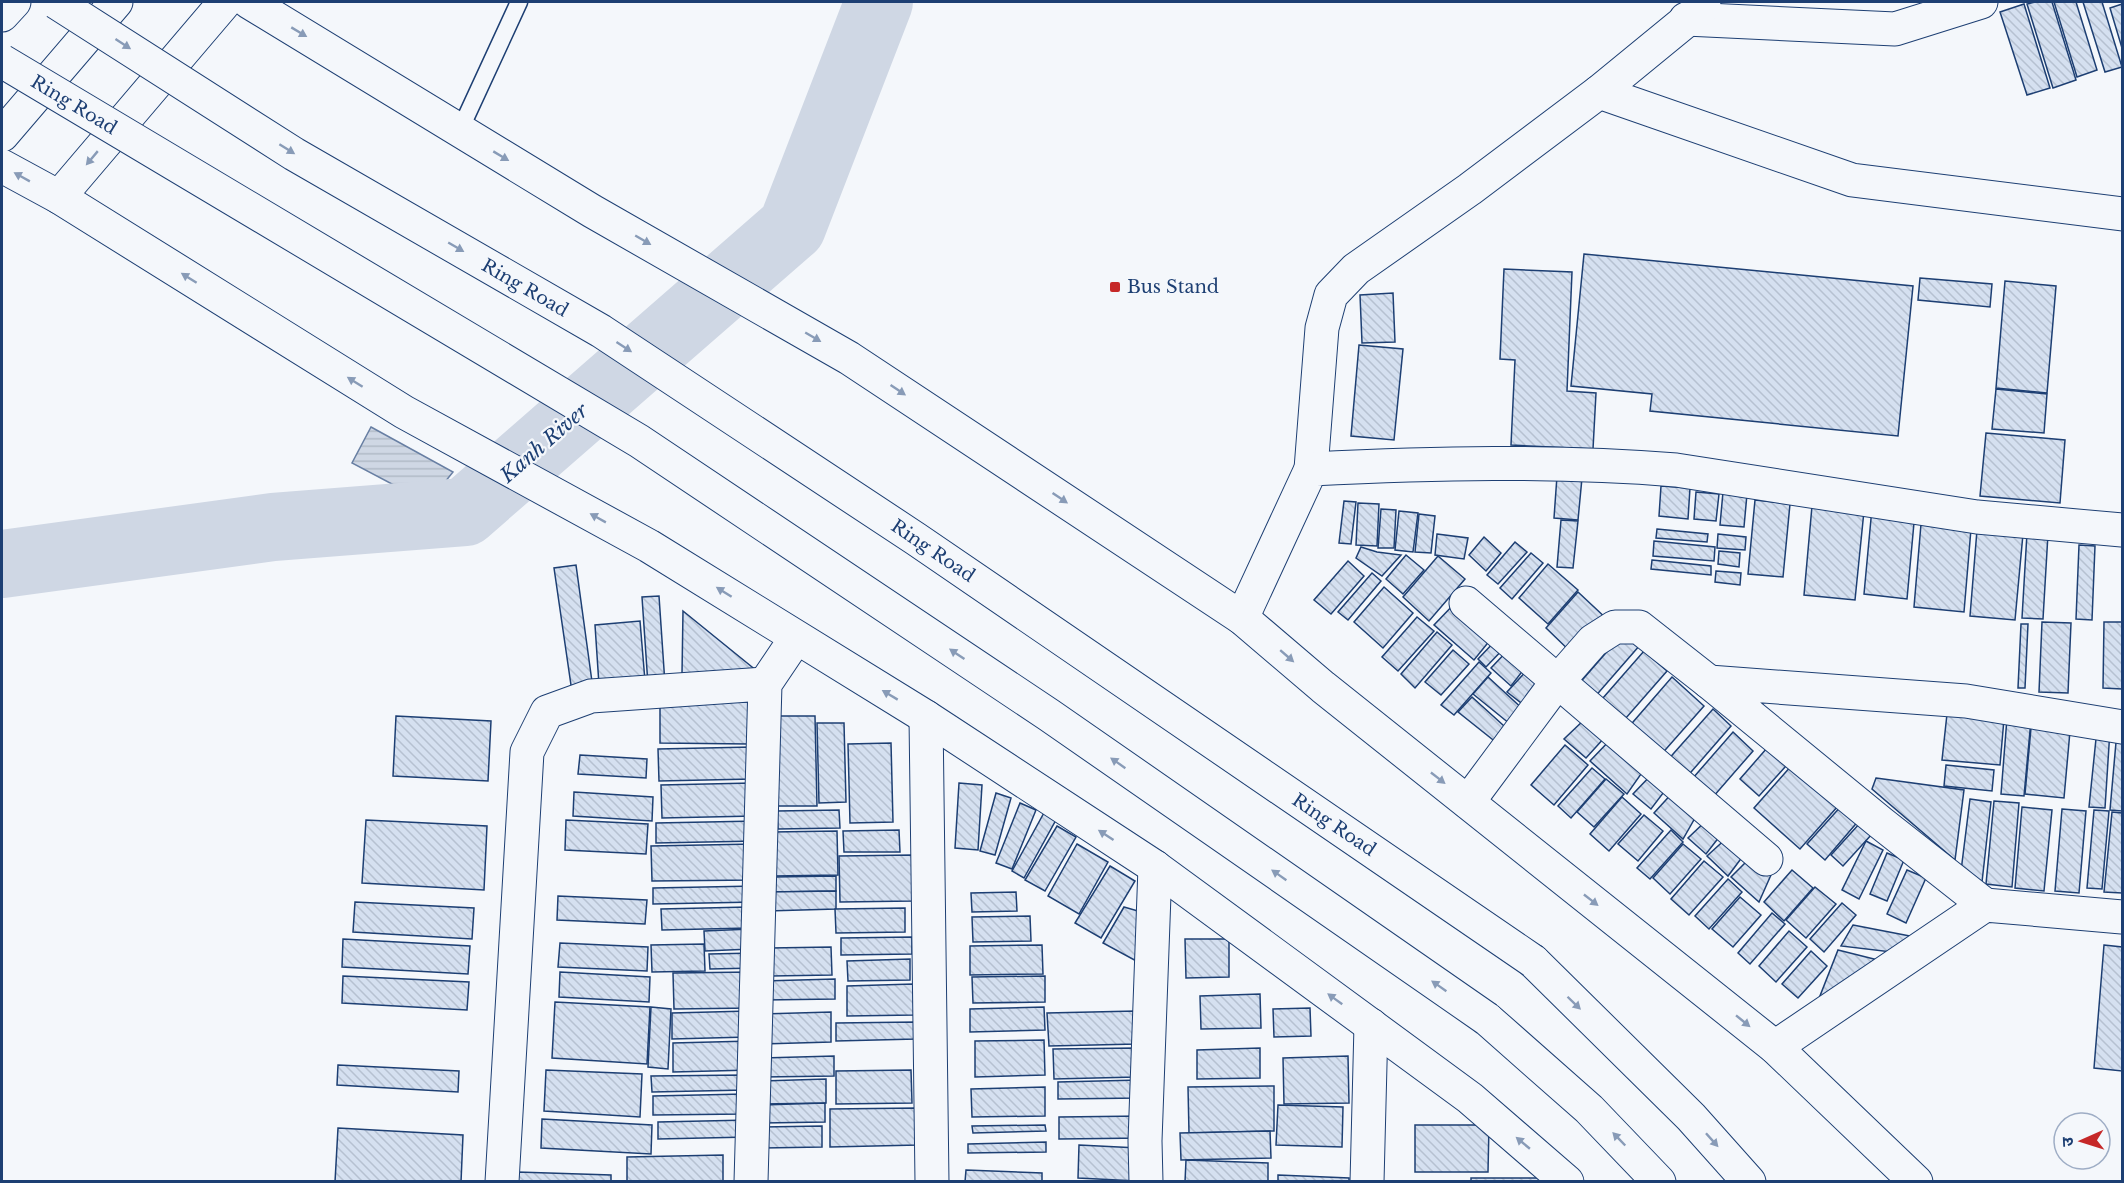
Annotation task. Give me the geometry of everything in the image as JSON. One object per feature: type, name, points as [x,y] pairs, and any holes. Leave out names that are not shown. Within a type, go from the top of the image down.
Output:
[{"type":"main road","points":[[2,15],[14,2]]},
{"type":"main road","name":"Ring Road","points":[[56,2],[294,154],[601,332],[925,546],[1533,961],[1691,1117],[1749,1182]]},
{"type":"main road","points":[[2,135],[116,2]]},
{"type":"main road","points":[[59,197],[225,2]]},
{"type":"main road","points":[[249,2],[592,211],[849,358],[1242,618],[1323,687],[1775,1047],[1916,1182]]},
{"type":"main road","points":[[1242,618],[1311,469],[1322,328],[1331,295],[1356,270],[1470,189],[1599,92],[1699,10],[1895,29],[1981,2]]},
{"type":"main road","name":"Ring Road","points":[[2,61],[639,441],[1049,715],[1487,1019],[1589,1109],[1659,1182]]},
{"type":"main road","points":[[1599,92],[1852,180],[2122,214]]},
{"type":"main road","points":[[2,166],[59,197],[404,412],[649,546],[926,717],[1155,867],[1470,1098],[1556,1176]]},
{"type":"main road","points":[[1311,469],[1422,463],[1637,467],[1676,470],[1977,517],[2122,530]]},
{"type":"main road","points":[[1466,603],[1766,859]]},
{"type":"main road","points":[[1468,802],[1557,682],[1593,641],[1615,627],[1639,627],[1985,905],[2122,917]]},
{"type":"main road","points":[[751,1182],[765,684],[796,638]]},
{"type":"main road","points":[[1709,682],[1966,701],[2122,727]]},
{"type":"main road","points":[[502,1182],[527,752],[547,712],[591,696],[765,684]]},
{"type":"main road","points":[[926,717],[932,1182]]},
{"type":"main road","points":[[1146,1182],[1145,1141],[1155,867]]},
{"type":"main road","points":[[1775,1047],[1985,905]]},
{"type":"main road","points":[[1367,1182],[1371,1025]]},
{"type":"lane","points":[[460,130],[519,2]]},
{"type":"shaded area","points":[[371,427],[453,472],[428,503],[352,463]]},
{"type":"building","points":[[2052,2],[2076,80],[2053,88],[2027,4]]},
{"type":"building","points":[[2054,2],[2076,2],[2097,70],[2077,77]]},
{"type":"building","points":[[2083,2],[2102,2],[2122,67],[2105,72]]},
{"type":"building","points":[[2024,4],[2050,88],[2027,95],[2000,12]]},
{"type":"building","points":[[2122,4],[2122,48],[2110,8]]},
{"type":"building","points":[[1584,254],[1913,286],[1898,436],[1650,411],[1652,394],[1571,386]]},
{"type":"building","points":[[1504,269],[1572,272],[1567,391],[1596,393],[1593,449],[1511,445],[1515,360],[1500,359]]},
{"type":"building","points":[[1920,278],[1992,284],[1990,307],[1918,300]]},
{"type":"building","points":[[2005,281],[2056,286],[2047,393],[1996,388]]},
{"type":"building","points":[[1393,293],[1395,342],[1362,343],[1360,295]]},
{"type":"building","points":[[1359,345],[1403,349],[1394,440],[1351,436]]},
{"type":"building","points":[[1996,389],[2047,394],[2044,433],[1992,429]]},
{"type":"building","points":[[1986,433],[2065,440],[2060,503],[1980,496]]},
{"type":"building","points":[[1557,476],[1582,478],[1578,520],[1554,518]]},
{"type":"building","points":[[1661,486],[1690,488],[1688,519],[1659,516]]},
{"type":"building","points":[[1696,492],[1719,494],[1716,521],[1694,519]]},
{"type":"building","points":[[1723,492],[1747,494],[1744,527],[1720,525]]},
{"type":"building","points":[[1755,500],[1790,504],[1783,577],[1748,574]]},
{"type":"building","points":[[1344,501],[1356,502],[1351,544],[1339,543]]},
{"type":"building","points":[[1358,503],[1379,504],[1377,546],[1356,545]]},
{"type":"building","points":[[1812,506],[1864,511],[1855,600],[1804,595]]},
{"type":"building","points":[[1872,508],[1915,512],[1907,599],[1864,594]]},
{"type":"building","points":[[1381,509],[1396,510],[1394,548],[1378,548]]},
{"type":"building","points":[[1399,511],[1418,513],[1413,552],[1395,550]]},
{"type":"building","points":[[1419,514],[1435,516],[1431,553],[1415,552]]},
{"type":"building","points":[[1561,520],[1578,521],[1573,568],[1557,567]]},
{"type":"building","points":[[1921,524],[1971,529],[1964,612],[1914,607]]},
{"type":"building","points":[[1657,529],[1708,534],[1707,542],[1656,538]]},
{"type":"building","points":[[1977,530],[2023,534],[2015,620],[1970,616]]},
{"type":"building","points":[[2027,533],[2048,534],[2043,619],[2022,618]]},
{"type":"building","points":[[1437,534],[1468,538],[1464,559],[1435,555]]},
{"type":"building","points":[[1718,534],[1746,537],[1745,550],[1717,548]]},
{"type":"building","points":[[1484,537],[1501,553],[1486,571],[1469,555]]},
{"type":"building","points":[[1654,541],[1715,547],[1714,561],[1653,556]]},
{"type":"building","points":[[1515,542],[1527,552],[1498,584],[1487,575]]},
{"type":"building","points":[[2079,545],[2095,546],[2092,620],[2076,619]]},
{"type":"building","points":[[1361,547],[1401,555],[1382,576],[1356,558]]},
{"type":"building","points":[[1719,551],[1740,553],[1739,567],[1718,564]]},
{"type":"building","points":[[1531,553],[1543,563],[1512,599],[1500,588]]},
{"type":"building","points":[[1406,555],[1424,570],[1403,594],[1386,579]]},
{"type":"building","points":[[1438,556],[1465,579],[1429,621],[1403,597]]},
{"type":"building","points":[[1652,560],[1711,566],[1711,575],[1651,569]]},
{"type":"building","points":[[1348,561],[1364,576],[1331,614],[1314,600]]},
{"type":"building","points":[[1548,564],[1578,590],[1548,624],[1519,598]]},
{"type":"building","points":[[576,565],[593,689],[572,692],[554,568]]},
{"type":"building","points":[[1716,571],[1741,573],[1740,585],[1715,582]]},
{"type":"building","points":[[1372,573],[1381,581],[1348,620],[1338,612]]},
{"type":"building","points":[[1384,587],[1413,613],[1383,648],[1354,622]]},
{"type":"building","points":[[1578,592],[1609,621],[1576,657],[1546,628]]},
{"type":"building","points":[[659,596],[665,684],[648,685],[642,597]]},
{"type":"building","points":[[1457,601],[1495,634],[1474,660],[1434,625]]},
{"type":"building","points":[[683,611],[757,671],[682,674]]},
{"type":"building","points":[[1417,617],[1434,631],[1398,671],[1382,657]]},
{"type":"building","points":[[640,621],[645,681],[599,685],[595,625]]},
{"type":"building","points":[[2042,622],[2071,623],[2068,693],[2039,692]]},
{"type":"building","points":[[2104,622],[2122,622],[2122,689],[2103,688]]},
{"type":"building","points":[[2021,624],[2028,624],[2025,688],[2018,688]]},
{"type":"building","points":[[1625,631],[1640,645],[1593,699],[1577,686]]},
{"type":"building","points":[[1437,632],[1452,645],[1415,688],[1401,674]]},
{"type":"building","points":[[1498,638],[1507,645],[1486,667],[1478,659]]},
{"type":"building","points":[[1511,647],[1528,664],[1511,686],[1491,668]]},
{"type":"building","points":[[1453,650],[1469,664],[1441,695],[1425,682]]},
{"type":"building","points":[[1644,651],[1667,671],[1619,726],[1596,706]]},
{"type":"building","points":[[1479,662],[1491,673],[1454,715],[1441,705]]},
{"type":"building","points":[[1531,666],[1550,682],[1529,709],[1507,692]]},
{"type":"building","points":[[1488,677],[1527,713],[1515,728],[1473,694]]},
{"type":"building","points":[[1672,677],[1704,706],[1659,757],[1627,729]]},
{"type":"building","points":[[1472,697],[1514,735],[1502,747],[1458,712]]},
{"type":"building","points":[[660,701],[749,702],[749,744],[660,743]]},
{"type":"building","points":[[1713,709],[1731,726],[1685,779],[1666,762]]},
{"type":"building","points":[[1947,714],[2004,719],[2000,765],[1942,760]]},
{"type":"building","points":[[396,716],[491,721],[488,781],[393,776]]},
{"type":"building","points":[[771,716],[815,716],[817,806],[773,806]]},
{"type":"building","points":[[2032,717],[2071,720],[2064,798],[2025,794]]},
{"type":"building","points":[[1586,718],[1605,737],[1586,758],[1564,739]]},
{"type":"building","points":[[2007,718],[2031,720],[2024,796],[2001,794]]},
{"type":"building","points":[[817,723],[844,723],[846,802],[819,803]]},
{"type":"building","points":[[2097,729],[2110,730],[2105,808],[2089,807]]},
{"type":"building","points":[[2117,731],[2122,731],[2122,811],[2110,810]]},
{"type":"building","points":[[1733,732],[1753,751],[1713,797],[1693,778]]},
{"type":"building","points":[[1612,738],[1646,767],[1627,794],[1590,761]]},
{"type":"building","points":[[1774,740],[1794,757],[1759,796],[1740,779]]},
{"type":"building","points":[[891,743],[893,822],[850,823],[848,744]]},
{"type":"building","points":[[1565,745],[1588,765],[1554,805],[1531,785]]},
{"type":"building","points":[[752,747],[752,779],[659,781],[658,749]]},
{"type":"building","points":[[580,755],[647,759],[646,778],[578,774]]},
{"type":"building","points":[[1792,765],[1838,806],[1800,849],[1754,808]]},
{"type":"building","points":[[1946,765],[1994,770],[1992,791],[1944,786]]},
{"type":"building","points":[[1592,768],[1605,779],[1571,818],[1558,806]]},
{"type":"building","points":[[1654,772],[1670,784],[1651,809],[1633,794]]},
{"type":"building","points":[[1876,778],[1964,790],[1955,860],[1872,789]]},
{"type":"building","points":[[1606,779],[1624,794],[1594,827],[1577,812]]},
{"type":"building","points":[[752,783],[754,816],[662,818],[661,785]]},
{"type":"building","points":[[959,783],[982,785],[978,850],[955,848]]},
{"type":"building","points":[[1675,790],[1699,811],[1683,839],[1654,813]]},
{"type":"building","points":[[574,792],[653,797],[652,821],[573,816]]},
{"type":"building","points":[[996,793],[1011,798],[995,855],[980,851]]},
{"type":"building","points":[[1622,797],[1641,814],[1609,851],[1590,834]]},
{"type":"building","points":[[1970,799],[1991,802],[1982,882],[1960,879]]},
{"type":"building","points":[[1994,801],[2019,803],[2012,887],[1986,884]]},
{"type":"building","points":[[1020,803],[1036,810],[1012,869],[996,863]]},
{"type":"building","points":[[1843,804],[1860,819],[1825,860],[1807,844]]},
{"type":"building","points":[[2022,807],[2052,810],[2044,891],[2015,888]]},
{"type":"building","points":[[2062,809],[2086,811],[2079,893],[2055,891]]},
{"type":"building","points":[[839,810],[840,828],[778,829],[777,811]]},
{"type":"building","points":[[2094,810],[2109,811],[2102,889],[2087,888]]},
{"type":"building","points":[[1045,811],[1057,818],[1024,878],[1012,871]]},
{"type":"building","points":[[2112,812],[2122,813],[2122,893],[2104,892]]},
{"type":"building","points":[[1644,815],[1663,831],[1638,861],[1618,844]]},
{"type":"building","points":[[1708,819],[1723,832],[1706,854],[1688,838]]},
{"type":"building","points":[[366,820],[487,826],[484,890],[362,883]]},
{"type":"building","points":[[566,820],[648,824],[646,854],[565,850]]},
{"type":"building","points":[[757,821],[757,841],[656,843],[656,823]]},
{"type":"building","points":[[1860,823],[1872,834],[1843,866],[1831,855]]},
{"type":"building","points":[[1057,826],[1076,837],[1045,891],[1025,880]]},
{"type":"building","points":[[899,830],[900,852],[844,852],[843,831]]},
{"type":"building","points":[[1671,830],[1683,842],[1650,879],[1637,868]]},
{"type":"building","points":[[837,831],[838,875],[773,876],[772,832]]},
{"type":"building","points":[[1730,835],[1746,852],[1728,876],[1707,856]]},
{"type":"building","points":[[1866,841],[1883,850],[1859,899],[1842,890]]},
{"type":"building","points":[[754,844],[755,880],[652,881],[651,846]]},
{"type":"building","points":[[1077,844],[1108,862],[1079,914],[1048,896]]},
{"type":"building","points":[[1683,844],[1701,859],[1670,894],[1653,878]]},
{"type":"building","points":[[1887,853],[1904,860],[1887,901],[1870,894]]},
{"type":"building","points":[[912,855],[913,901],[840,902],[839,856]]},
{"type":"building","points":[[1752,856],[1771,875],[1759,902],[1731,877]]},
{"type":"building","points":[[1704,861],[1723,877],[1689,915],[1671,899]]},
{"type":"building","points":[[1110,866],[1135,881],[1101,938],[1075,923]]},
{"type":"building","points":[[1792,870],[1813,888],[1784,921],[1764,902]]},
{"type":"building","points":[[1907,870],[1926,878],[1906,923],[1887,914]]},
{"type":"building","points":[[836,876],[836,891],[773,892],[773,877]]},
{"type":"building","points":[[1728,879],[1742,892],[1709,929],[1695,916]]},
{"type":"building","points":[[756,886],[756,902],[653,904],[653,888]]},
{"type":"building","points":[[1815,887],[1836,904],[1806,938],[1786,920]]},
{"type":"building","points":[[836,891],[836,909],[767,911],[766,892]]},
{"type":"building","points":[[1016,892],[1017,911],[972,912],[971,893]]},
{"type":"building","points":[[558,896],[647,900],[645,924],[557,920]]},
{"type":"building","points":[[1740,897],[1761,915],[1733,947],[1712,929]]},
{"type":"building","points":[[355,902],[474,908],[472,939],[353,932]]},
{"type":"building","points":[[1842,903],[1856,915],[1824,952],[1810,939]]},
{"type":"building","points":[[748,907],[749,928],[662,930],[661,909]]},
{"type":"building","points":[[1124,907],[1145,913],[1140,963],[1103,943]]},
{"type":"building","points":[[905,908],[905,932],[836,933],[835,909]]},
{"type":"building","points":[[1772,913],[1785,924],[1750,964],[1738,953]]},
{"type":"building","points":[[1030,916],[1031,941],[973,942],[972,917]]},
{"type":"building","points":[[1853,925],[1915,937],[1900,953],[1841,946]]},
{"type":"building","points":[[751,929],[751,949],[705,951],[704,931]]},
{"type":"building","points":[[1789,931],[1807,947],[1776,982],[1759,966]]},
{"type":"building","points":[[912,937],[912,954],[841,955],[841,938]]},
{"type":"building","points":[[343,939],[470,946],[468,974],[342,967]]},
{"type":"building","points":[[1185,939],[1229,939],[1229,977],[1186,978]]},
{"type":"building","points":[[560,943],[648,947],[647,971],[558,967]]},
{"type":"building","points":[[704,944],[705,971],[652,972],[651,945]]},
{"type":"building","points":[[1042,945],[1043,974],[970,975],[970,946]]},
{"type":"building","points":[[2104,945],[2122,947],[2122,1071],[2094,1068]]},
{"type":"building","points":[[831,947],[832,975],[771,976],[770,948]]},
{"type":"building","points":[[1838,950],[1874,959],[1865,976],[1818,1001]]},
{"type":"building","points":[[1811,951],[1827,966],[1798,998],[1782,984]]},
{"type":"building","points":[[755,953],[755,968],[710,969],[709,954]]},
{"type":"building","points":[[910,959],[910,980],[848,981],[847,961]]},
{"type":"building","points":[[560,972],[650,977],[649,1002],[559,997]]},
{"type":"building","points":[[752,972],[752,1008],[674,1009],[673,973]]},
{"type":"building","points":[[343,976],[469,982],[467,1010],[342,1003]]},
{"type":"building","points":[[1045,976],[1045,1002],[973,1003],[972,977]]},
{"type":"building","points":[[835,979],[835,999],[764,1000],[763,981]]},
{"type":"building","points":[[913,984],[914,1015],[847,1016],[847,986]]},
{"type":"building","points":[[1260,994],[1261,1028],[1201,1029],[1200,996]]},
{"type":"building","points":[[555,1002],[650,1007],[647,1064],[552,1058]]},
{"type":"building","points":[[651,1007],[671,1009],[668,1069],[648,1067]]},
{"type":"building","points":[[1044,1007],[1045,1030],[970,1032],[970,1009]]},
{"type":"building","points":[[1310,1008],[1311,1036],[1274,1037],[1273,1009]]},
{"type":"building","points":[[749,1011],[748,1037],[672,1039],[672,1013]]},
{"type":"building","points":[[1136,1011],[1137,1044],[1049,1046],[1047,1013]]},
{"type":"building","points":[[831,1012],[831,1042],[761,1044],[758,1014]]},
{"type":"building","points":[[916,1022],[916,1039],[836,1041],[836,1023]]},
{"type":"building","points":[[1044,1040],[1045,1075],[975,1077],[975,1041]]},
{"type":"building","points":[[751,1041],[751,1070],[673,1072],[673,1043]]},
{"type":"building","points":[[1136,1048],[1136,1077],[1054,1079],[1053,1049]]},
{"type":"building","points":[[1260,1048],[1260,1078],[1197,1079],[1197,1050]]},
{"type":"building","points":[[834,1056],[834,1076],[760,1077],[760,1058]]},
{"type":"building","points":[[1348,1056],[1349,1103],[1284,1104],[1283,1058]]},
{"type":"building","points":[[338,1065],[459,1071],[458,1092],[337,1085]]},
{"type":"building","points":[[546,1070],[642,1074],[640,1117],[544,1111]]},
{"type":"building","points":[[911,1070],[912,1103],[836,1104],[836,1071]]},
{"type":"building","points":[[745,1075],[745,1090],[652,1092],[651,1076]]},
{"type":"building","points":[[826,1079],[826,1103],[761,1104],[761,1081]]},
{"type":"building","points":[[1140,1080],[1140,1098],[1058,1099],[1058,1082]]},
{"type":"building","points":[[1274,1086],[1274,1131],[1189,1133],[1188,1087]]},
{"type":"building","points":[[1045,1087],[1045,1116],[972,1117],[971,1089]]},
{"type":"building","points":[[744,1094],[744,1114],[653,1115],[653,1096]]},
{"type":"building","points":[[825,1103],[825,1122],[759,1123],[758,1105]]},
{"type":"building","points":[[1278,1105],[1343,1107],[1342,1147],[1276,1145]]},
{"type":"building","points":[[917,1108],[918,1145],[830,1147],[830,1109]]},
{"type":"building","points":[[1143,1116],[1144,1138],[1059,1139],[1059,1117]]},
{"type":"building","points":[[542,1119],[652,1125],[651,1154],[541,1148]]},
{"type":"building","points":[[749,1120],[749,1137],[658,1139],[658,1122]]},
{"type":"building","points":[[1045,1125],[1046,1131],[973,1133],[972,1126]]},
{"type":"building","points":[[1415,1125],[1489,1125],[1488,1172],[1415,1172]]},
{"type":"building","points":[[822,1126],[822,1147],[763,1148],[762,1127]]},
{"type":"building","points":[[338,1128],[463,1135],[461,1182],[335,1182]]},
{"type":"building","points":[[1270,1131],[1271,1158],[1181,1160],[1180,1133]]},
{"type":"building","points":[[1046,1142],[1046,1152],[968,1153],[968,1144]]},
{"type":"building","points":[[1079,1145],[1138,1148],[1137,1181],[1078,1178]]},
{"type":"building","points":[[723,1155],[723,1182],[627,1182],[627,1157]]},
{"type":"building","points":[[1186,1160],[1268,1163],[1268,1182],[1185,1182]]},
{"type":"building","points":[[966,1170],[1042,1173],[1042,1182],[965,1182]]},
{"type":"building","points":[[517,1172],[611,1175],[611,1182],[517,1182]]},
{"type":"building","points":[[1278,1175],[1349,1178],[1349,1182],[1278,1182]]},
{"type":"building","points":[[1471,1178],[1543,1178],[1543,1182],[1471,1182]]},
{"type":"waterway","name":"Kanh River","points":[[2,564],[273,527],[465,512],[792,227],[879,2]]},
{"type":"place","name":"Bus Stand","points":[[1115,287]]}]
